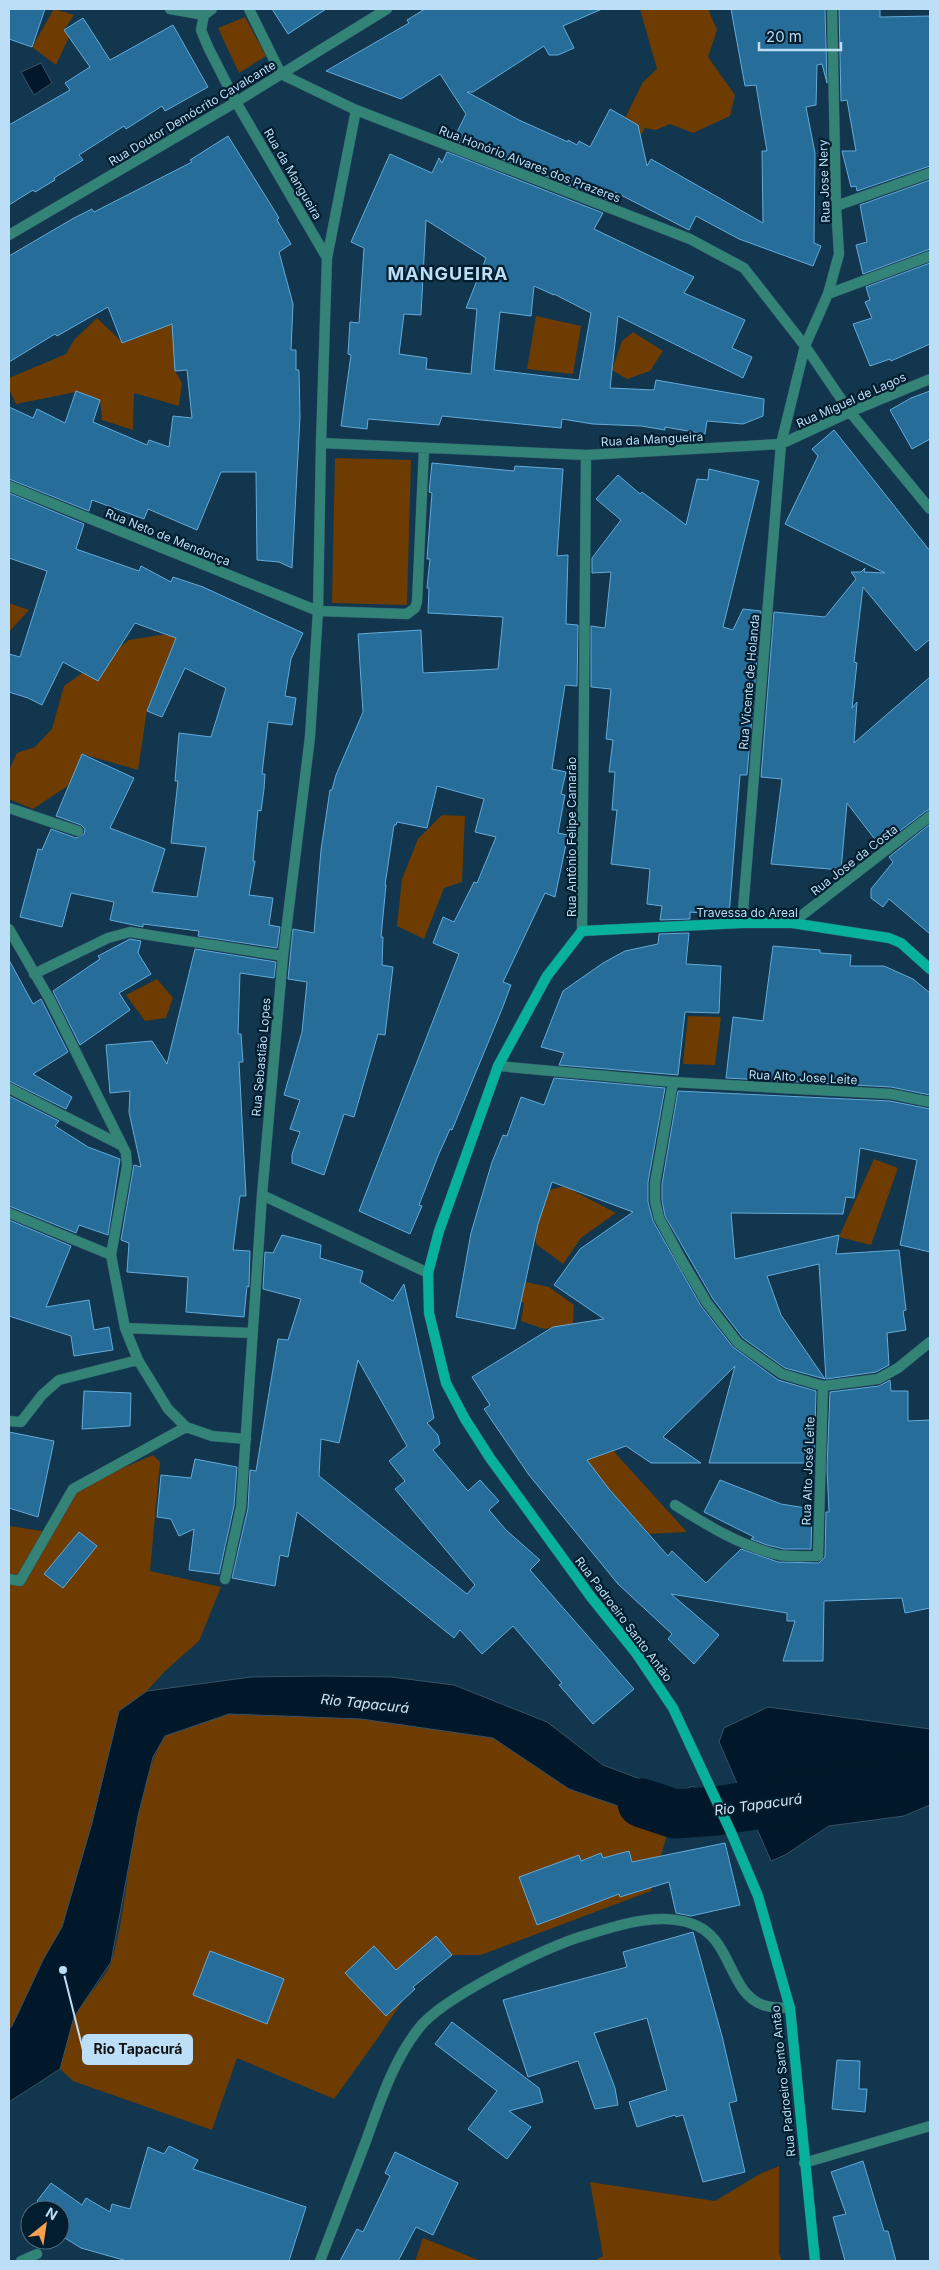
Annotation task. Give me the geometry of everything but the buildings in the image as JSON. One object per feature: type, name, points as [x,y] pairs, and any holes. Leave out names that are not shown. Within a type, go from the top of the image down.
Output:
[{"type":"main road","name":"Travessa do Areal","points":[[582,931],[742,922],[792,923],[889,938],[901,943],[930,969]]},
{"type":"main road","name":"Rua Antônio Felipe Camarão","points":[[428,1273],[439,1231],[498,1066],[547,976],[582,931]]},
{"type":"main road","name":"Rua Padroeiro Santo Antão","points":[[428,1273],[429,1313],[438,1352],[446,1383],[465,1419],[490,1458],[591,1597],[636,1653],[673,1708],[730,1830],[758,1896],[790,2008],[815,2261]]},
{"type":"street","points":[[170,9],[208,12]]},
{"type":"street","points":[[249,9],[281,74]]},
{"type":"street","name":"Rua Doutor Demócrito Cavalcante","points":[[9,235],[236,102],[387,9]]},
{"type":"street","name":"Rua Jose Nery","points":[[805,346],[828,294],[839,254],[836,206],[832,9]]},
{"type":"street","name":"Rua da Mangueira","points":[[208,12],[201,30],[236,102],[327,258]]},
{"type":"street","name":"Rua Honório Alvares dos Prazeres","points":[[281,74],[356,110],[690,239],[744,268],[805,346],[850,412],[930,509]]},
{"type":"street","name":"Rua da Mangueira","points":[[318,611],[327,258],[356,110]]},
{"type":"street","points":[[836,206],[930,174]]},
{"type":"street","points":[[828,294],[930,256]]},
{"type":"street","points":[[781,444],[805,346]]},
{"type":"street","name":"Rua Miguel de Lagos","points":[[781,444],[850,412],[930,379]]},
{"type":"street","name":"Rua da Mangueira","points":[[321,443],[586,455],[781,444]]},
{"type":"street","name":"Rua Vicente de Holanda","points":[[742,922],[781,444]]},
{"type":"street","points":[[318,611],[407,614],[415,608],[417,602],[424,448]]},
{"type":"street","name":"Rua Antônio Felipe Camarão","points":[[582,931],[586,455]]},
{"type":"street","name":"Rua Neto de Mendonça","points":[[9,486],[318,611]]},
{"type":"street","name":"Rua Sebastião Lopes","points":[[225,1579],[241,1507],[262,1195],[283,956],[310,737],[318,611]]},
{"type":"street","points":[[9,808],[78,831]]},
{"type":"street","name":"Rua Jose da Costa","points":[[792,923],[930,816]]},
{"type":"street","points":[[9,929],[50,1000],[126,1153],[128,1166],[111,1254],[125,1328],[138,1360],[168,1409],[186,1427],[212,1436],[246,1440]]},
{"type":"street","points":[[34,974],[108,938],[130,932],[283,956]]},
{"type":"street","name":"Rua Alto Jose Leite","points":[[498,1066],[673,1082],[891,1094],[930,1102]]},
{"type":"street","points":[[673,1082],[655,1183],[654,1201],[659,1218],[707,1303],[738,1343],[782,1374],[822,1386],[878,1379],[898,1368],[930,1342]]},
{"type":"street","points":[[9,1088],[121,1145]]},
{"type":"street","points":[[262,1195],[428,1273]]},
{"type":"street","points":[[9,1213],[111,1254]]},
{"type":"street","points":[[125,1328],[252,1333]]},
{"type":"street","points":[[9,1421],[21,1422],[42,1395],[59,1380],[138,1360]]},
{"type":"street","name":"Rua Alto José Leite","points":[[675,1506],[716,1531],[745,1544],[780,1555],[818,1556],[822,1386]]},
{"type":"street","points":[[9,1579],[20,1581],[73,1489],[186,1427]]},
{"type":"street","points":[[320,2261],[384,2091],[404,2050],[420,2026],[465,1992],[562,1942],[621,1925],[662,1919],[690,1923],[709,1931],[723,1949],[739,1983],[752,1998],[762,2005],[790,2008]]},
{"type":"street","points":[[804,2163],[930,2126]]},
{"type":"street","points":[[21,2261],[37,2254]]},
{"type":"shaded area","points":[[54,9],[74,15],[64,30],[69,37],[56,65],[32,47]]},
{"type":"shaded area","points":[[640,9],[708,9],[717,30],[708,57],[735,95],[730,116],[693,133],[670,124],[656,130],[645,128],[633,151],[616,136],[643,82],[657,69]]},
{"type":"shaded area","points":[[245,17],[266,56],[239,73],[218,28]]},
{"type":"shaded area","points":[[162,316],[201,344],[174,354],[175,371],[182,383],[179,406],[134,393],[133,430],[102,420],[100,400],[76,392],[16,404],[9,389],[9,378],[66,354],[74,340],[97,318],[123,343],[158,329]]},
{"type":"shaded area","points":[[536,316],[581,326],[573,374],[527,369]]},
{"type":"shaded area","points":[[633,332],[663,351],[650,371],[627,379],[612,370],[622,341]]},
{"type":"shaded area","points":[[335,458],[411,460],[407,605],[332,603]]},
{"type":"shaded area","points":[[9,603],[29,610],[9,632]]},
{"type":"shaded area","points":[[166,634],[177,637],[147,710],[138,770],[82,754],[69,785],[33,809],[9,799],[9,770],[17,753],[35,747],[52,729],[64,686],[129,640]]},
{"type":"shaded area","points":[[442,815],[465,816],[462,882],[444,888],[424,939],[397,926],[402,879],[418,839]]},
{"type":"shaded area","points":[[157,979],[173,998],[166,1018],[145,1021],[126,995]]},
{"type":"shaded area","points":[[688,1016],[721,1017],[715,1065],[683,1064]]},
{"type":"shaded area","points":[[874,1159],[898,1168],[871,1245],[839,1237]]},
{"type":"shaded area","points":[[564,1186],[616,1213],[581,1238],[563,1264],[536,1244],[536,1226],[550,1190]]},
{"type":"shaded area","points":[[502,1277],[549,1287],[574,1305],[573,1324],[544,1329],[521,1321],[524,1303],[496,1297]]},
{"type":"shaded area","points":[[554,1366],[617,1455],[687,1532],[649,1534],[603,1483],[573,1442]]},
{"type":"shaded area","points":[[153,1455],[160,1462],[150,1571],[221,1587],[199,1641],[164,1672],[147,1691],[119,1711],[92,1823],[62,1927],[9,2029],[9,1526],[49,1532],[73,1489]]},
{"type":"shaded area","points":[[229,1714],[361,1719],[493,1738],[569,1789],[670,1824],[651,1891],[481,1955],[452,1955],[420,1975],[334,2099],[237,2058],[212,2130],[73,2081],[60,2069],[66,2042],[74,2017],[105,1975],[112,1960],[119,1933],[137,1817],[153,1761],[165,1736]]},
{"type":"shaded area","points":[[779,2166],[779,2253],[782,2261],[594,2261],[603,2256],[590,2182],[715,2201],[760,2174]]},
{"type":"shaded area","points":[[423,2238],[481,2261],[415,2261]]},
{"type":"water","points":[[41,63],[52,83],[34,95],[21,72]]},
{"type":"water","points":[[251,1677],[391,1677],[454,1685],[547,1722],[603,1765],[675,1792],[694,1786],[712,1825],[670,1824],[569,1789],[493,1738],[361,1719],[229,1714],[165,1736],[153,1757],[138,1816],[111,1962],[74,2017],[60,2069],[9,2102],[9,2029],[44,1958],[62,1927],[92,1823],[119,1711],[147,1691]]},
{"type":"water","points":[[768,1707],[930,1729],[930,1805],[904,1816],[829,1826],[785,1855],[771,1861],[719,1742],[724,1728]]},
{"type":"waterway","name":"Rio Tapacurá","points":[[642,1803],[675,1814],[716,1811],[930,1778]]},
{"type":"place","name":"Rio Tapacurá","points":[[63,1970]]},
{"type":"district","name":"MANGUEIRA","points":[[448,273]]}]
